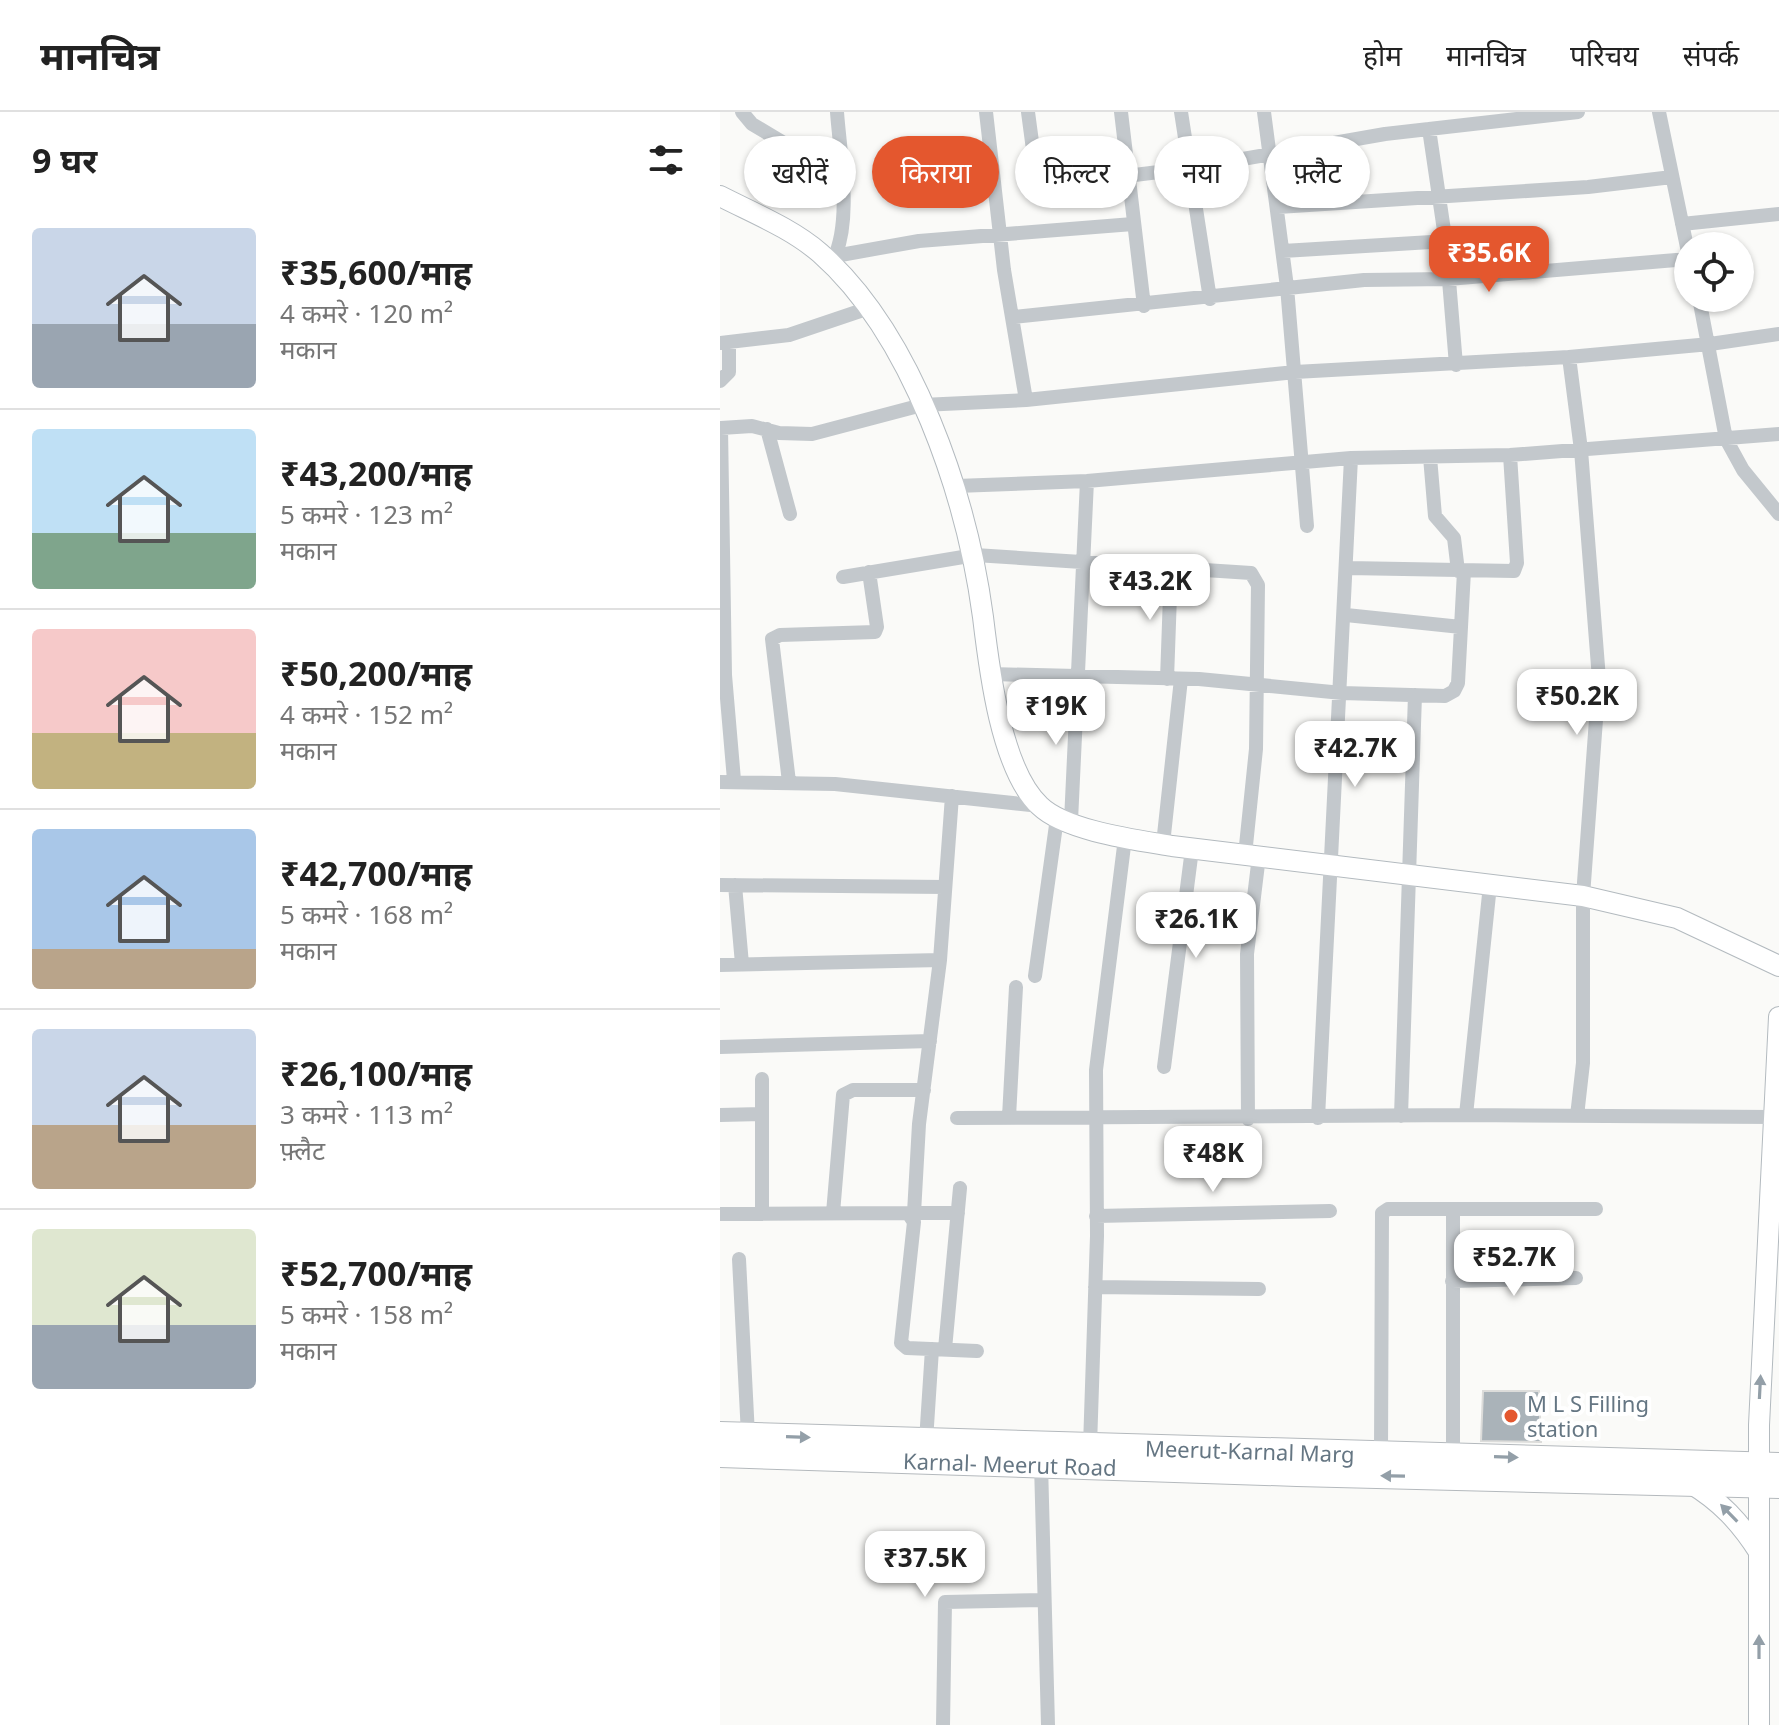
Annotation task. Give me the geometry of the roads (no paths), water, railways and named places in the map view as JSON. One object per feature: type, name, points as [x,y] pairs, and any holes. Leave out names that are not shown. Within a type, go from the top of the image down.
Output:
[{"type":"highway","name":"Meerut-Karnal Marg","points":[[720,1435],[1381,1452],[1769,1475]]},
{"type":"highway","name":"Karnal- Meerut Road","points":[[720,1454],[1690,1483],[1769,1475]]},
{"type":"street","points":[[742,112],[752,124],[772,136]]},
{"type":"street","points":[[839,136],[837,112],[844,112]]},
{"type":"street","points":[[986,112],[1000,232],[1026,400]]},
{"type":"street","points":[[1028,112],[1031,136]]},
{"type":"street","points":[[1121,112],[1123,136]]},
{"type":"street","points":[[1181,112],[1185,136]]},
{"type":"street","points":[[1264,112],[1268,136]]},
{"type":"street","points":[[1370,138],[1578,112]]},
{"type":"street","points":[[1659,112],[1684,232]]},
{"type":"street","points":[[1429,129],[1446,244],[1456,365]]},
{"type":"street","points":[[1370,200],[1588,187],[1672,177]]},
{"type":"street","points":[[720,196],[797,236],[833,259],[869,308],[922,405],[956,486],[975,555],[999,719],[1024,787],[1056,815]]},
{"type":"street","points":[[833,259],[841,235],[841,208]]},
{"type":"street","points":[[1131,208],[1144,306]]},
{"type":"street","points":[[1197,208],[1210,299]]},
{"type":"street","points":[[1278,208],[1307,526]]},
{"type":"street","points":[[1682,224],[1779,214]]},
{"type":"street","points":[[833,259],[919,241],[1000,232],[1133,224]]},
{"type":"street","points":[[1283,251],[1446,244],[1531,236]]},
{"type":"street","points":[[1013,317],[1144,306],[1364,280],[1448,279],[1674,260]]},
{"type":"street","points":[[720,381],[729,372],[724,343],[789,335],[869,308]]},
{"type":"street","points":[[1702,312],[1726,439],[1743,470],[1779,514]]},
{"type":"street","points":[[1779,334],[1710,344],[1569,357],[1295,372],[1026,400],[922,405],[812,434],[721,428],[721,575],[727,781],[789,782],[952,796],[1056,815],[1125,838],[1192,849],[1583,896],[1677,918],[1779,966]]},
{"type":"street","points":[[1569,357],[1581,450],[1599,679],[1583,896],[1583,1063],[1577,1116]]},
{"type":"street","points":[[767,429],[790,514]]},
{"type":"street","points":[[956,486],[1087,481],[1351,458],[1510,455],[1779,434]]},
{"type":"street","points":[[1348,568],[1510,572],[1517,567],[1510,455]]},
{"type":"street","points":[[990,674],[1174,679],[1342,693],[1445,696],[1457,687],[1461,571],[1454,538],[1434,513],[1430,457]]},
{"type":"street","points":[[1318,1118],[1346,615],[1351,458]]},
{"type":"street","points":[[1035,976],[1056,815],[1079,675],[1087,481]]},
{"type":"street","points":[[843,577],[975,555],[1246,572],[1255,576],[1258,585],[1254,685],[1256,749],[1247,954],[1248,1119]]},
{"type":"street","points":[[1163,844],[1174,679],[1171,567]]},
{"type":"street","points":[[789,782],[772,639],[780,635],[875,632],[877,627],[869,572]]},
{"type":"street","points":[[1346,615],[1461,627]]},
{"type":"street","points":[[1401,1116],[1415,695]]},
{"type":"street","points":[[952,796],[940,960],[900,1339],[907,1348],[977,1351]]},
{"type":"street","points":[[1090,1446],[1098,1035],[1125,838]]},
{"type":"street","points":[[1164,1067],[1192,849]]},
{"type":"street","points":[[742,964],[728,885],[945,887]]},
{"type":"street","points":[[1466,1115],[1490,885]]},
{"type":"street","points":[[720,965],[940,960]]},
{"type":"street","points":[[1009,1117],[1016,987]]},
{"type":"street","points":[[1759,1725],[1759,1552],[1769,1475],[1773,1117],[1779,1017]]},
{"type":"street","points":[[720,1047],[930,1041]]},
{"type":"street","points":[[762,1079],[762,1214]]},
{"type":"street","points":[[833,1213],[843,1095],[853,1090],[924,1090]]},
{"type":"street","points":[[720,1115],[762,1114]]},
{"type":"street","points":[[957,1118],[1773,1117]]},
{"type":"street","points":[[926,1441],[960,1188]]},
{"type":"street","points":[[1381,1452],[1380,1218],[1388,1209],[1596,1209]]},
{"type":"street","points":[[1096,1216],[1330,1211]]},
{"type":"street","points":[[1453,1211],[1453,1455]]},
{"type":"street","points":[[720,1214],[958,1213]]},
{"type":"street","points":[[739,1259],[748,1435]]},
{"type":"street","points":[[1452,1281],[1576,1278]]},
{"type":"street","points":[[1095,1287],[1259,1289]]},
{"type":"street","points":[[1041,1464],[1048,1725]]},
{"type":"street","points":[[1690,1483],[1736,1518],[1759,1552]]},
{"type":"street","points":[[943,1725],[945,1602],[1044,1600]]},
{"type":"place","name":"M L S Filling station","points":[[1511,1416]]}]
